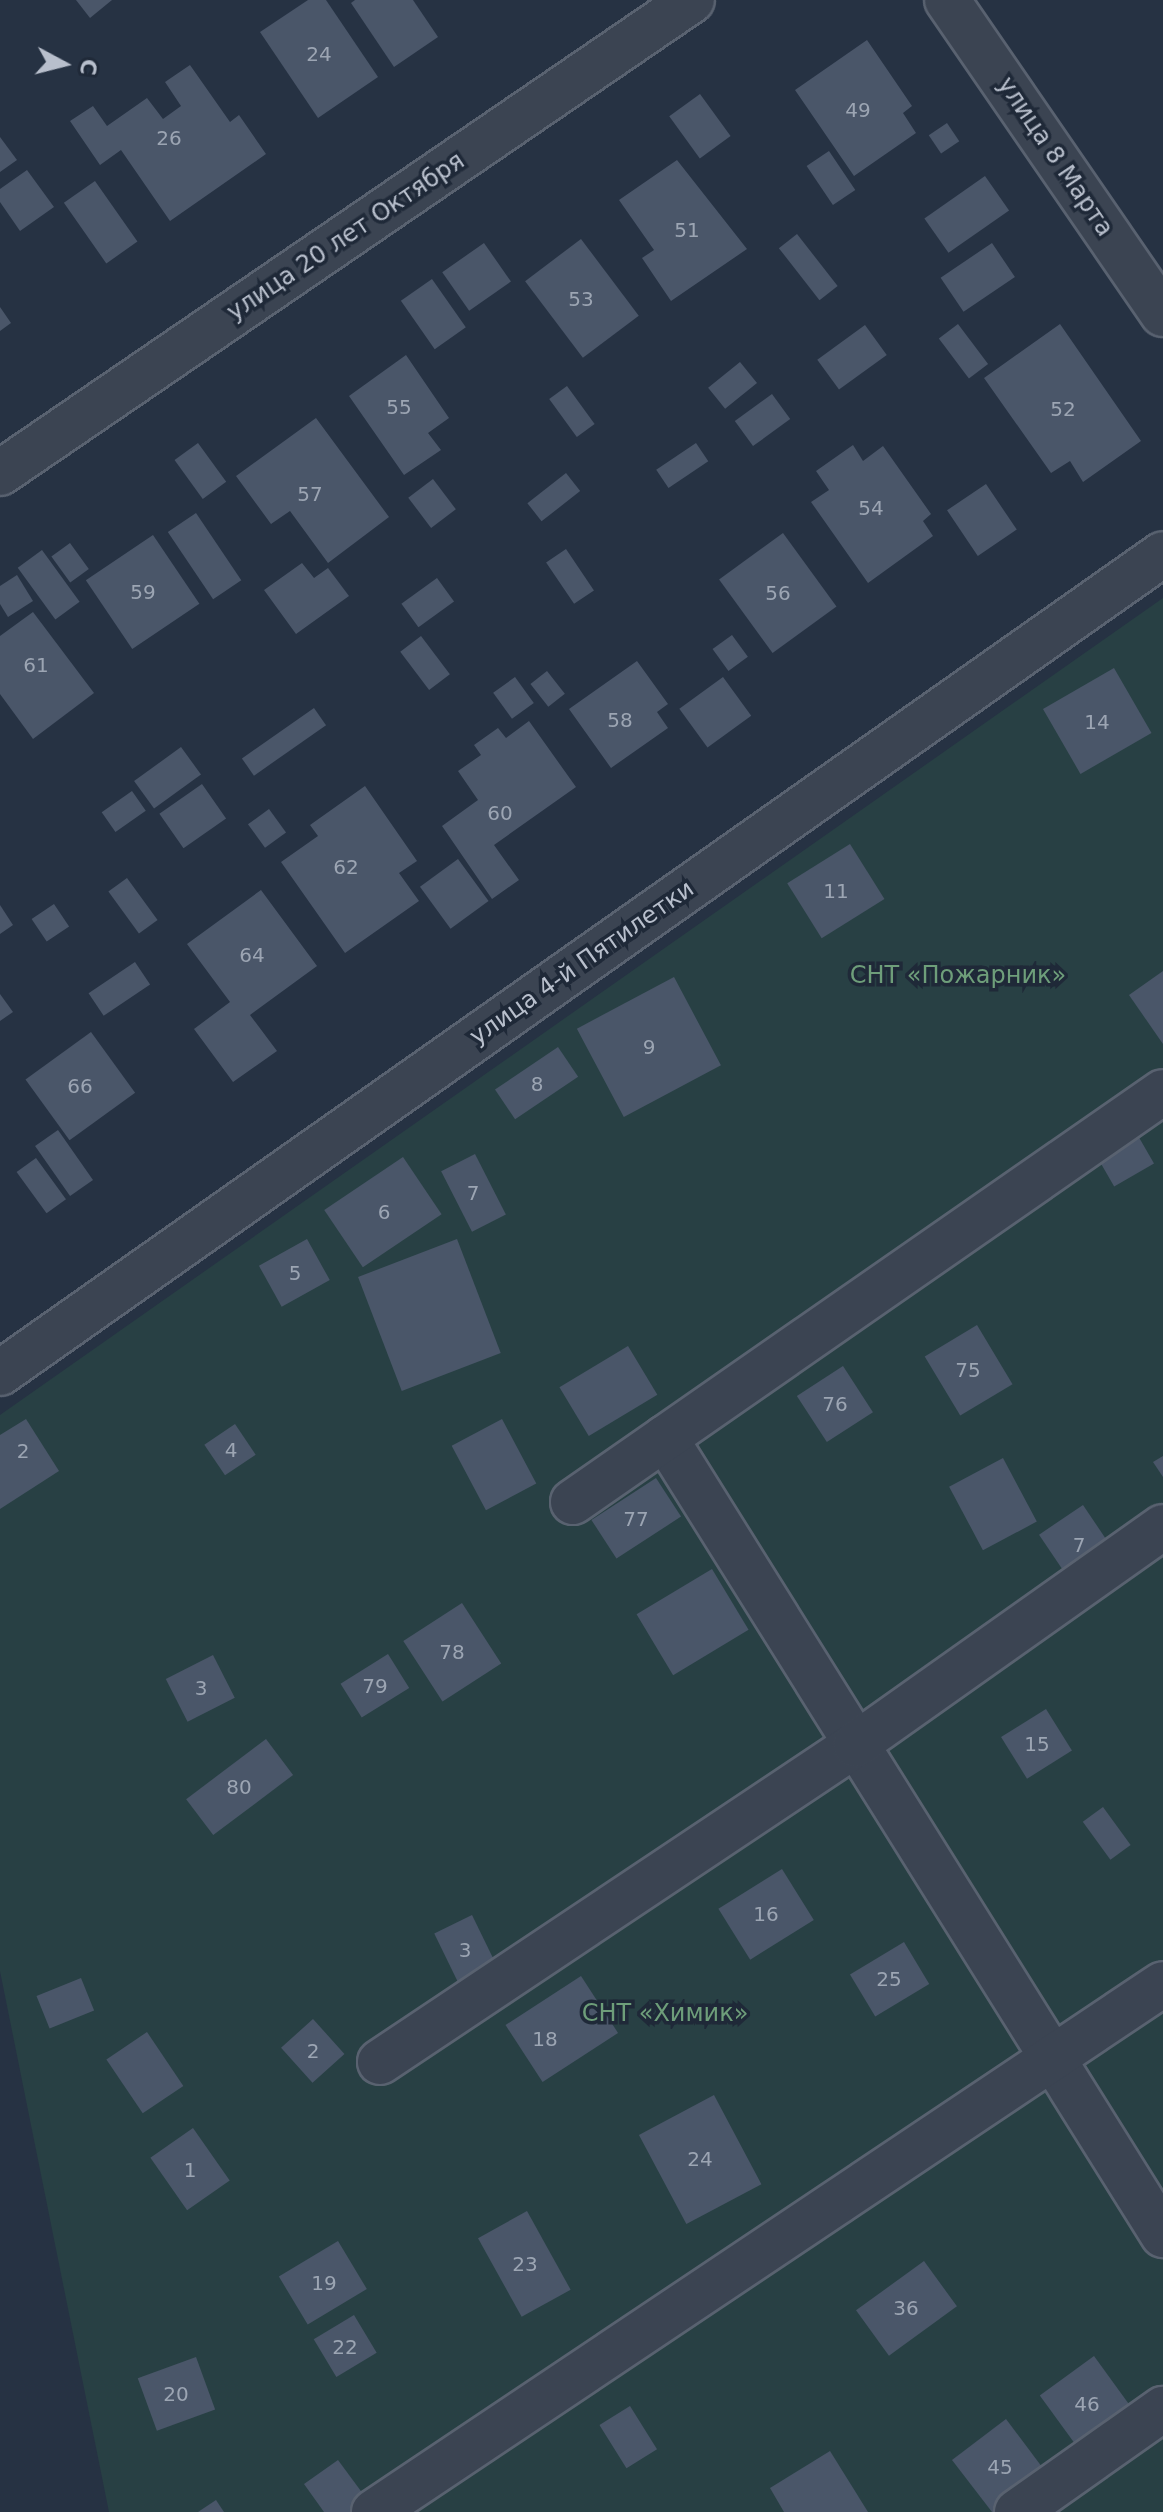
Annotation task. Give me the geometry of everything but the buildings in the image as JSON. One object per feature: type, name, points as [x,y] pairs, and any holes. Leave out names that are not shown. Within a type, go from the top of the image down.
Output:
[{"type":"street","name":"улица 20 лет Октября","points":[[0,473],[692,0]]},
{"type":"street","name":"улица 8 Марта","points":[[947,0],[1163,314]]},
{"type":"street","name":"улица 4-й Пятилетки","points":[[0,1373],[1163,554]]},
{"type":"street","points":[[573,1502],[1163,1092]]},
{"type":"street","points":[[665,1438],[1163,2235]]},
{"type":"street","points":[[380,2062],[855,1745],[1163,1527]]},
{"type":"street","points":[[374,2512],[1163,1984]]},
{"type":"street","points":[[1017,2512],[1163,2409]]},
{"type":"green space","name":"СНТ «Химик»","points":[[1163,598],[1163,2512],[109,2512],[0,1971],[0,1415]]},
{"type":"park label","name":"СНТ «Пожарник»","points":[[958,976]]}]
